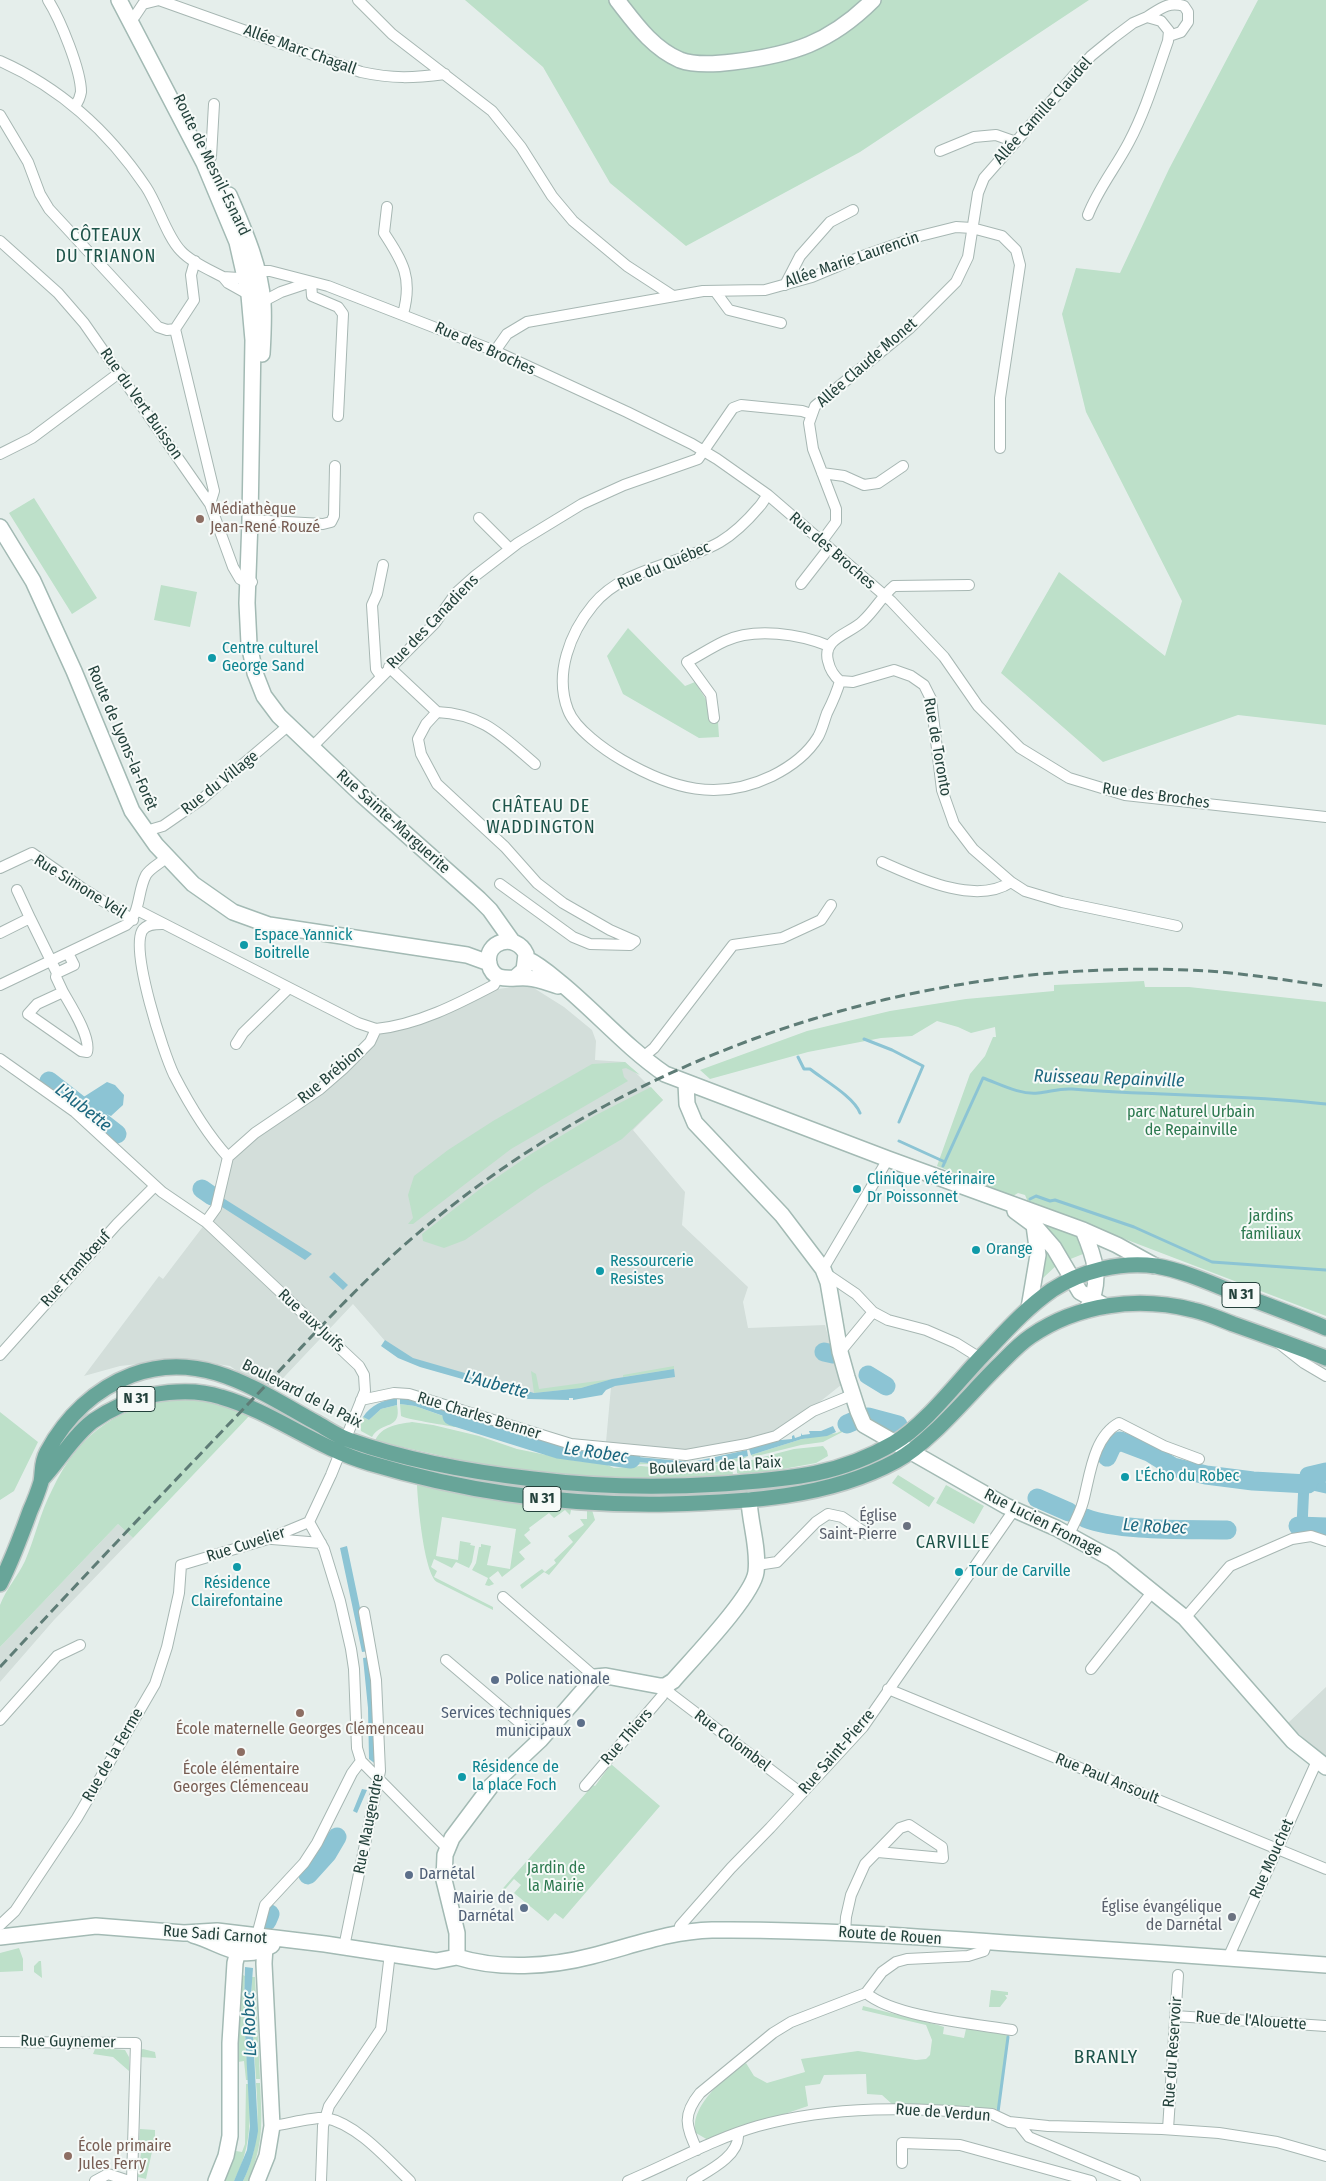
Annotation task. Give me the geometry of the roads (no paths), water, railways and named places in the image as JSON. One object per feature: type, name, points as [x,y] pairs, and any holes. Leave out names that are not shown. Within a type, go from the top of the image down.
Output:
[{"type":"main road","name":"Boulevard de la Paix","points":[[42,1479],[41,1465],[47,1452],[79,1408],[103,1389],[134,1374],[166,1367],[198,1368],[227,1375],[345,1439],[424,1461],[534,1479],[641,1487],[784,1480],[819,1473],[848,1464],[896,1442],[911,1431],[980,1358],[1030,1308],[1050,1291],[1072,1279],[1096,1271],[1125,1265],[1155,1266]]},
{"type":"main road","name":"N 31","points":[[1155,1266],[1190,1275],[1326,1328]]},
{"type":"main road","name":"N 31","points":[[1095,1305],[1150,1304],[1192,1310],[1326,1358]]},
{"type":"main road","name":"Boulevard de la Paix","points":[[0,1584],[14,1556],[42,1479],[91,1422],[113,1409],[136,1400],[168,1393],[198,1393],[221,1396],[258,1412],[340,1454],[434,1480],[542,1499],[640,1505],[749,1500],[829,1487],[869,1474],[898,1460],[911,1451],[1027,1339],[1059,1320],[1095,1305]]},
{"type":"main road","points":[[748,1482],[749,1500]]},
{"type":"street","points":[[48,0],[60,22],[78,78],[81,92],[75,106]]},
{"type":"street","name":"Route de Mesnil-Esnard","points":[[119,0],[204,163],[262,302],[253,520]]},
{"type":"street","name":"Route de Mesnil-Esnard","points":[[126,0],[211,157],[244,229],[251,275],[249,295],[253,340],[252,581]]},
{"type":"street","points":[[135,16],[143,4],[159,0]]},
{"type":"street","name":"Allée Marc Chagall","points":[[159,0],[361,72],[388,78],[416,78],[445,74]]},
{"type":"street","points":[[358,0],[392,34],[492,111],[521,147],[552,196],[573,221],[627,266],[673,296]]},
{"type":"street","points":[[617,0],[642,32],[669,54],[689,62],[720,63],[759,59],[807,46],[851,21],[873,0]]},
{"type":"street","name":"Allée Camille Claudel","points":[[972,228],[978,193],[984,178],[1091,56],[1133,23],[1147,18],[1167,4],[1184,6],[1188,12],[1188,22],[1181,32],[1169,36]]},
{"type":"street","points":[[1088,215],[1093,200],[1129,143],[1137,126],[1169,36],[1169,31],[1161,21],[1147,18]]},
{"type":"street","points":[[0,61],[39,81],[75,106],[104,133],[137,174],[156,205],[177,247],[183,254],[262,302],[281,292],[311,282],[312,296],[338,308],[343,314],[338,416]]},
{"type":"street","points":[[211,157],[214,104]]},
{"type":"street","points":[[0,114],[28,162],[40,194],[49,209],[158,327],[167,330],[175,329]]},
{"type":"street","points":[[940,151],[981,136],[996,135],[1016,142]]},
{"type":"street","points":[[387,207],[384,233],[401,258],[406,276],[407,292],[403,314]]},
{"type":"street","points":[[785,285],[800,256],[830,222],[853,210]]},
{"type":"street","name":"Allée Marie Laurencin","points":[[495,351],[508,334],[527,322],[673,296],[715,291],[765,290],[812,277],[860,257],[920,236],[956,227],[972,228],[1002,236],[1016,250],[1020,265],[1000,398],[1000,448]]},
{"type":"street","name":"Allée Claude Monet","points":[[705,452],[733,408],[741,405],[802,411],[811,414],[815,406],[910,328],[956,282],[968,256],[972,228]]},
{"type":"street","name":"Rue du Vert Buisson","points":[[0,241],[58,293],[121,374],[210,504],[233,566],[240,579],[252,581]]},
{"type":"street","points":[[195,261],[191,275],[194,300],[175,329],[214,491],[210,504]]},
{"type":"street","name":"Rue des Broches","points":[[223,278],[270,271],[328,286],[495,351],[627,412],[705,452],[768,495],[884,596],[918,628],[944,657],[978,706],[999,729],[1020,748],[1069,778],[1125,795],[1326,817]]},
{"type":"street","points":[[715,291],[729,310],[781,323]]},
{"type":"street","points":[[0,454],[32,438],[115,376],[121,374]]},
{"type":"street","points":[[801,584],[826,545],[836,522],[836,509],[813,449],[809,423],[811,414]]},
{"type":"street","name":"Rue des Canadiens","points":[[311,748],[380,676],[435,624],[456,594],[510,549],[582,504],[624,485],[698,459],[705,452]]},
{"type":"street","points":[[253,520],[323,524],[332,522],[334,516],[335,466]]},
{"type":"street","points":[[822,473],[844,476],[864,485],[878,483],[903,466]]},
{"type":"street","name":"Rue du Québec","points":[[768,495],[742,526],[719,542],[640,574],[603,594],[578,627],[565,657],[562,682],[569,712],[590,738],[633,767],[668,783],[687,788],[728,791],[765,780],[792,764],[805,753],[818,737],[840,681]]},
{"type":"street","points":[[479,518],[510,549]]},
{"type":"street","name":"Route de Lyons-la-Forêt","points":[[0,527],[33,581],[74,671],[132,811],[146,832],[192,884],[233,912],[269,925],[467,955],[498,949]]},
{"type":"street","points":[[380,676],[376,669],[372,605],[377,594],[384,565]]},
{"type":"street","name":"Rue Sainte-Marguerite","points":[[252,581],[257,645],[270,689],[289,726],[311,748],[479,898],[497,919],[498,949]]},
{"type":"street","points":[[840,681],[830,670],[827,655],[829,646],[836,638],[862,623],[894,586],[970,585]]},
{"type":"street","points":[[714,718],[710,695],[687,662],[727,640],[750,635],[782,634],[809,638],[829,646]]},
{"type":"street","points":[[390,667],[437,712],[453,713],[472,718],[498,732],[534,764]]},
{"type":"street","name":"Rue de Toronto","points":[[840,681],[853,682],[894,670],[911,676],[924,685],[931,699],[942,790],[954,824],[973,849],[1011,882],[1025,891],[1062,902],[1177,926]]},
{"type":"street","points":[[437,712],[426,724],[418,739],[421,754],[437,784],[505,847],[537,883],[556,898],[603,927],[635,941],[630,945],[590,944],[573,937],[500,884]]},
{"type":"street","name":"Rue du Village","points":[[146,832],[163,826],[202,799],[289,726]]},
{"type":"street","name":"Rue Simone Veil","points":[[0,868],[32,854],[82,888],[135,915]]},
{"type":"street","points":[[0,986],[126,925],[135,915],[139,894],[147,873],[167,857]]},
{"type":"street","points":[[882,862],[928,882],[948,888],[1001,889],[1011,882]]},
{"type":"street","points":[[17,890],[57,973],[56,977],[63,992],[86,1037],[89,1047],[87,1052],[80,1051],[28,1014],[37,1004],[63,992]]},
{"type":"street","points":[[643,1057],[654,1048],[733,945],[782,938],[821,920],[831,905]]},
{"type":"street","points":[[135,915],[162,924],[358,1023],[376,1029]]},
{"type":"street","points":[[0,933],[30,918]]},
{"type":"street","points":[[162,924],[148,926],[142,931],[140,939],[145,978],[156,1029],[173,1073],[193,1110],[228,1158],[218,1200],[206,1222]]},
{"type":"street","points":[[498,949],[524,950],[527,959],[524,970],[516,977],[510,979],[498,977],[490,968],[498,949]]},
{"type":"street","points":[[57,973],[74,965],[68,953]]},
{"type":"street","points":[[527,959],[549,973],[643,1057],[665,1074],[1000,1201],[1083,1230],[1117,1245],[1155,1266]]},
{"type":"street","name":"Rue Brébion","points":[[228,1158],[255,1134],[320,1089],[338,1074],[370,1042],[376,1029],[397,1026],[440,1010],[494,985],[498,977]]},
{"type":"street","points":[[516,977],[542,980],[570,991]]},
{"type":"street","points":[[236,1044],[243,1033],[289,988]]},
{"type":"street","name":"Rue aux Juifs","points":[[0,1059],[75,1112],[155,1186],[206,1222],[359,1366],[366,1384],[362,1400],[309,1522]]},
{"type":"street","points":[[686,1083],[687,1104],[696,1123],[782,1214],[824,1271],[856,1294],[873,1312],[888,1320],[926,1330],[956,1343],[980,1358]]},
{"type":"street","points":[[691,1114],[703,1089]]},
{"type":"street","points":[[824,1271],[888,1159]]},
{"type":"street","name":"Rue Frambœuf","points":[[0,1354],[111,1231],[155,1186]]},
{"type":"street","points":[[1000,1201],[1034,1225],[1054,1248],[1080,1292],[1095,1305]]},
{"type":"street","points":[[1030,1308],[1038,1255],[1034,1225]]},
{"type":"street","points":[[1083,1230],[1093,1254],[1096,1271],[1095,1305]]},
{"type":"street","name":"Rue Lucien Fromage","points":[[824,1271],[840,1352],[852,1395],[864,1424],[1014,1510],[1069,1534],[1102,1552],[1185,1618],[1293,1742],[1321,1764]]},
{"type":"street","points":[[840,1352],[873,1312]]},
{"type":"street","points":[[1272,1338],[1304,1363],[1326,1376]]},
{"type":"street","name":"Rue Charles Benner","points":[[362,1400],[394,1393],[409,1394],[571,1444],[692,1455],[776,1436],[812,1412],[852,1395]]},
{"type":"street","points":[[1069,1534],[1082,1504],[1100,1442],[1110,1428],[1119,1423],[1164,1446],[1199,1459]]},
{"type":"street","points":[[457,1957],[457,1933],[444,1880],[444,1863],[456,1831],[491,1786],[540,1740],[595,1677],[606,1676],[665,1686],[673,1681],[742,1600],[753,1583],[756,1565],[749,1500]]},
{"type":"street","name":"Rue Saint-Pierre","points":[[678,1932],[680,1926],[730,1868],[863,1727],[1014,1510]]},
{"type":"street","points":[[756,1565],[777,1562],[816,1522],[828,1514],[842,1517],[867,1534]]},
{"type":"street","points":[[309,1522],[321,1543],[340,1601],[353,1657],[357,1748],[360,1761],[448,1849]]},
{"type":"street","name":"Rue Cuvelier","points":[[181,1565],[268,1539],[309,1522]]},
{"type":"street","points":[[1185,1618],[1230,1566],[1292,1539],[1311,1536],[1326,1541]]},
{"type":"street","points":[[268,1539],[321,1543]]},
{"type":"street","name":"Rue de la Ferme","points":[[0,1933],[77,1818],[154,1684],[167,1647],[179,1593],[181,1565]]},
{"type":"street","points":[[1091,1669],[1153,1591]]},
{"type":"street","points":[[503,1597],[595,1677]]},
{"type":"street","name":"Rue Maugendre","points":[[344,1947],[380,1780],[377,1690],[364,1612]]},
{"type":"street","points":[[0,1720],[57,1656],[80,1645]]},
{"type":"street","points":[[446,1660],[540,1740]]},
{"type":"street","name":"Rue Thiers","points":[[585,1786],[662,1696],[665,1686]]},
{"type":"street","name":"Rue Colombel","points":[[665,1686],[671,1694],[801,1794]]},
{"type":"street","name":"Rue Paul Ansoult","points":[[888,1689],[1326,1869]]},
{"type":"street","points":[[257,1935],[265,1905],[304,1863],[317,1843],[352,1773],[360,1761]]},
{"type":"street","name":"Rue Mouchet","points":[[1228,1958],[1277,1848],[1321,1764]]},
{"type":"street","points":[[845,1933],[846,1917],[855,1884],[865,1864],[900,1828],[909,1825],[942,1847],[943,1858],[878,1852]]},
{"type":"street","name":"Rue Sadi Carnot","points":[[0,1933],[96,1926],[184,1933],[217,1931],[390,1953],[436,1961],[457,1957]]},
{"type":"street","name":"Route de Rouen","points":[[457,1957],[472,1962],[494,1964],[568,1962],[678,1932],[710,1930],[845,1933],[1326,1965]]},
{"type":"street","points":[[184,1933],[203,1938],[236,1952],[251,1953],[265,1950],[284,1940]]},
{"type":"street","points":[[257,1935],[264,1942],[265,1950],[264,1964],[272,2126],[267,2156],[257,2181]]},
{"type":"street","points":[[216,2181],[226,2156],[230,2136],[231,2006],[236,1952],[240,1943],[257,1935]]},
{"type":"street","points":[[697,2150],[686,2123],[693,2102],[700,2093],[773,2034],[791,2022],[866,1993],[882,1972],[896,1962],[907,1958],[968,1956],[984,1951],[987,1942]]},
{"type":"street","points":[[321,2181],[323,2126],[329,2106],[381,2029],[390,1953]]},
{"type":"street","name":"Rue du Reservoir","points":[[1168,2129],[1178,1975]]},
{"type":"street","points":[[866,1993],[884,2004],[916,2013],[1012,2030]]},
{"type":"street","name":"Rue de l'Alouette","points":[[1175,2016],[1326,2026]]},
{"type":"street","name":"Rue Guynemer","points":[[0,2042],[136,2043],[131,2181]]},
{"type":"street","name":"Rue de Verdun","points":[[628,2181],[697,2150],[757,2127],[811,2115],[868,2108],[992,2114],[1010,2122],[1048,2126],[1168,2129],[1219,2133],[1277,2142],[1326,2156]]},
{"type":"street","points":[[272,2126],[326,2118],[364,2138],[410,2181]]},
{"type":"street","points":[[1018,2123],[1029,2137],[1135,2181]]},
{"type":"street","points":[[692,2181],[726,2158],[738,2140],[738,2134]]},
{"type":"street","points":[[902,2162],[902,2143],[960,2145],[1090,2181]]},
{"type":"street","points":[[650,2181],[654,2170]]},
{"type":"street","points":[[95,2181],[108,2174],[131,2181]]},
{"type":"water","points":[[107,1082],[115,1085],[124,1095],[123,1105],[111,1116],[82,1098]]},
{"type":"water","points":[[223,1198],[312,1254],[305,1260],[222,1207]]},
{"type":"water","points":[[334,1272],[348,1285],[343,1290],[329,1277]]},
{"type":"water","points":[[385,1340],[413,1358],[534,1393],[581,1388],[612,1379],[674,1369],[675,1377],[615,1386],[606,1390],[602,1395],[573,1400],[573,1398],[569,1398],[569,1400],[528,1399],[507,1393],[508,1390],[494,1388],[420,1367],[398,1358],[381,1346]]},
{"type":"water","points":[[397,1398],[397,1405],[381,1409],[369,1420],[363,1417],[378,1404]]},
{"type":"water","points":[[400,1398],[477,1421],[475,1427],[415,1406],[400,1404]]},
{"type":"water","points":[[479,1422],[523,1435],[522,1442],[477,1428]]},
{"type":"water","points":[[833,1426],[836,1432],[827,1436],[802,1439],[751,1455],[749,1449],[780,1437],[781,1440],[792,1439],[794,1435],[795,1438],[801,1436],[801,1433],[802,1435],[810,1434],[809,1431],[821,1431]]},
{"type":"water","points":[[547,1443],[566,1448],[603,1453],[602,1459],[570,1455],[545,1448]]},
{"type":"water","points":[[747,1450],[748,1456],[691,1467],[605,1459],[606,1454],[692,1462]]},
{"type":"water","points":[[347,1546],[369,1651],[362,1652],[340,1548]]},
{"type":"water","points":[[370,1657],[377,1765],[369,1759],[368,1708],[363,1658]]},
{"type":"water","points":[[362,1789],[367,1790],[357,1813],[353,1811]]},
{"type":"water","points":[[334,1836],[340,1839],[326,1861],[316,1871],[311,1867]]},
{"type":"water","points":[[245,1967],[253,1968],[251,1996],[258,2131],[256,2144],[243,2181],[234,2181],[247,2150],[250,2126],[244,2011]]},
{"type":"waterway","name":"Ruisseau Repainville","points":[[864,1039],[892,1050],[923,1066],[899,1122]]},
{"type":"waterway","name":"Ruisseau Repainville","points":[[798,1057],[804,1069],[810,1069],[838,1089],[852,1101],[860,1113]]},
{"type":"waterway","name":"Ruisseau Repainville","points":[[943,1166],[983,1078],[1031,1093],[1072,1089],[1262,1098],[1326,1104]]},
{"type":"waterway","name":"L'Aubette","points":[[49,1081],[117,1134]]},
{"type":"waterway","points":[[899,1141],[945,1162]]},
{"type":"waterway","name":"L'Aubette","points":[[202,1189],[212,1196]]},
{"type":"waterway","name":"Ruisseau Repainville","points":[[1030,1199],[1036,1196],[1050,1201],[1055,1200],[1134,1227],[1212,1262],[1326,1270]]},
{"type":"waterway","name":"L'Aubette","points":[[824,1352],[833,1354]]},
{"type":"waterway","name":"L'Aubette","points":[[868,1375],[886,1386]]},
{"type":"waterway","name":"Le Robec","points":[[452,1416],[558,1449],[631,1459]]},
{"type":"waterway","name":"Le Robec","points":[[868,1417],[898,1425]]},
{"type":"waterway","name":"Le Robec","points":[[847,1424],[854,1421]]},
{"type":"waterway","name":"L'Aubette","points":[[1107,1457],[1112,1446],[1120,1441],[1149,1452],[1173,1467],[1206,1475],[1253,1481],[1308,1484],[1309,1476],[1326,1472]]},
{"type":"waterway","points":[[1302,1526],[1304,1483]]},
{"type":"waterway","points":[[1308,1484],[1326,1488]]},
{"type":"waterway","name":"Le Robec","points":[[1037,1498],[1069,1512]]},
{"type":"waterway","name":"Le Robec","points":[[1085,1518],[1117,1526],[1135,1528],[1227,1530]]},
{"type":"waterway","name":"Le Robec","points":[[1298,1526],[1326,1527]]},
{"type":"waterway","name":"Le Robec","points":[[308,1875],[327,1854],[337,1837]]},
{"type":"waterway","name":"Le Robec","points":[[267,1921],[270,1914]]},
{"type":"waterway","points":[[998,2112],[1008,2037]]},
{"type":"railway","points":[[0,1667],[315,1333],[405,1244],[513,1161],[603,1107],[697,1062],[795,1025],[896,997],[999,979],[1103,970],[1208,971],[1253,975],[1326,986]]},
{"type":"place","name":"Médiathèque Jean-René Rouzé","points":[[200,519]]},
{"type":"place","name":"Centre culturel George Sand","points":[[212,658]]},
{"type":"place","name":"Espace Yannick Boitrelle","points":[[244,945]]},
{"type":"place","name":"Clinique vétérinaire Dr Poissonnet","points":[[857,1189]]},
{"type":"place","name":"Orange","points":[[976,1250]]},
{"type":"place","name":"Ressourcerie Resistes","points":[[600,1271]]},
{"type":"place","name":"L'Écho du Robec","points":[[1125,1477]]},
{"type":"place","name":"Église Saint-Pierre","points":[[907,1526]]},
{"type":"place","name":"Résidence Clairefontaine","points":[[237,1567]]},
{"type":"place","name":"Tour de Carville","points":[[959,1572]]},
{"type":"place","name":"Police nationale","points":[[495,1680]]},
{"type":"place","name":"École maternelle Georges Clémenceau","points":[[300,1713]]},
{"type":"place","name":"Services techniques municipaux","points":[[581,1723]]},
{"type":"place","name":"École élémentaire Georges Clémenceau","points":[[241,1752]]},
{"type":"place","name":"Résidence de la place Foch","points":[[462,1777]]},
{"type":"place","name":"Darnétal","points":[[409,1875]]},
{"type":"place","name":"Mairie de Darnétal","points":[[524,1908]]},
{"type":"place","name":"Église évangélique de Darnétal","points":[[1232,1917]]},
{"type":"place","name":"École primaire Jules Ferry","points":[[68,2156]]},
{"type":"district","name":"CÔTEAUX DU TRIANON","points":[[106,246]]},
{"type":"district","name":"CHÂTEAU DE WADDINGTON","points":[[541,818]]},
{"type":"district","name":"CARVILLE","points":[[953,1543]]},
{"type":"district","name":"BRANLY","points":[[1106,2058]]},
{"type":"park label","name":"parc Naturel Urbain de Repainville","points":[[1191,1122]]},
{"type":"park label","name":"jardins familiaux","points":[[1271,1226]]},
{"type":"park label","name":"Jardin de la Mairie","points":[[556,1878]]}]
